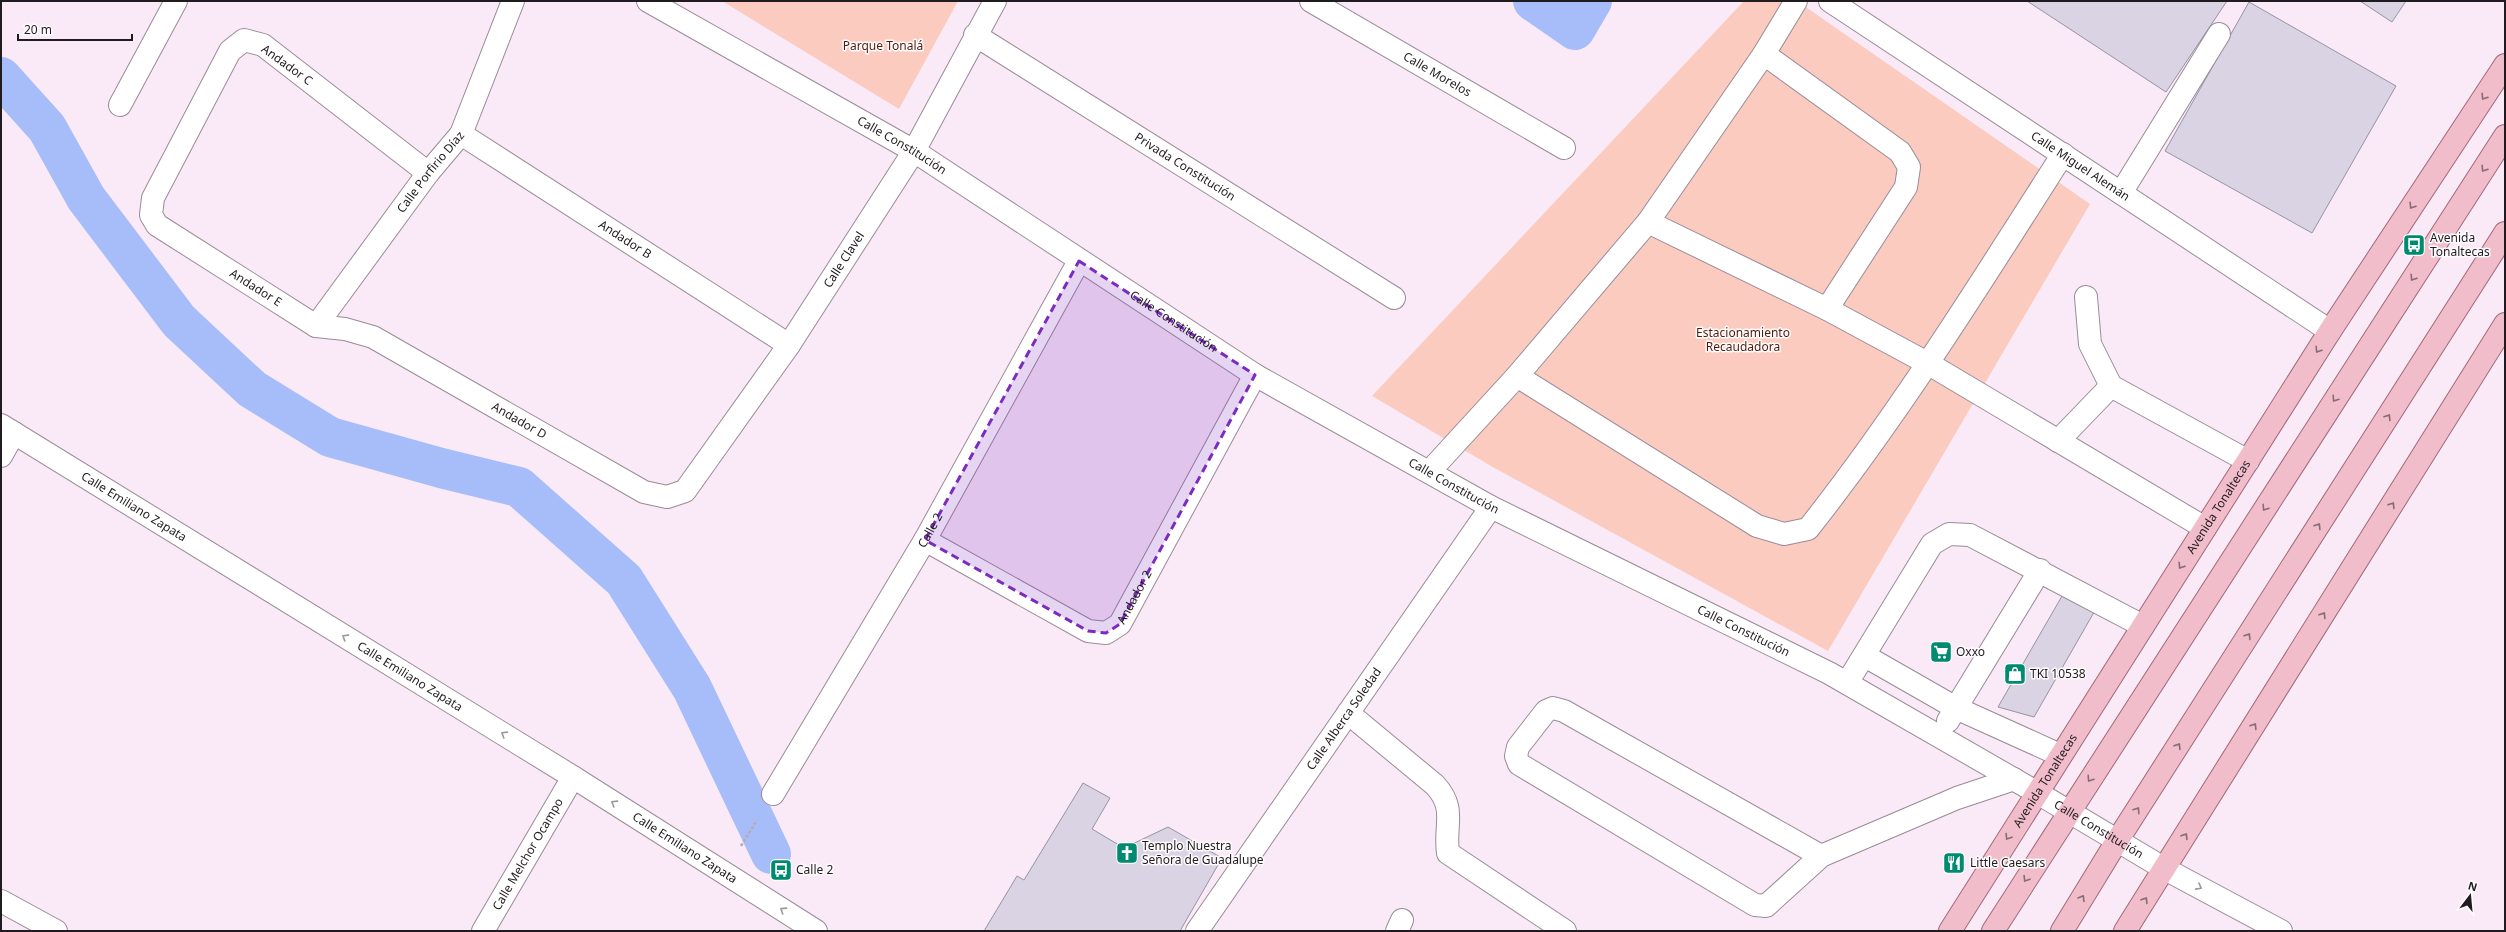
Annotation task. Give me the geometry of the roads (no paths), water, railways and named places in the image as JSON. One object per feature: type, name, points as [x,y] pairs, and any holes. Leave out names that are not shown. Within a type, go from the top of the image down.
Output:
[{"type":"main road","name":"Avenida Tonaltecas","points":[[1950,931],[2036,792],[2330,331],[2505,65]]},
{"type":"main road","points":[[1993,931],[2505,136]]},
{"type":"main road","points":[[2062,931],[2117,841],[2505,232]]},
{"type":"main road","points":[[2126,931],[2505,324]]},
{"type":"street","points":[[120,105],[176,1]]},
{"type":"street","name":"Calle Porfirio Díaz","points":[[316,326],[428,173],[461,134],[514,1]]},
{"type":"street","name":"Calle Constitución","points":[[648,1],[914,151],[1079,261],[1255,375],[1491,507],[1847,683],[2069,811],[2165,869],[2281,931]]},
{"type":"street","name":"Calle Clavel","points":[[667,497],[685,491],[789,345],[914,151],[975,35],[995,1]]},
{"type":"street","name":"Calle Morelos","points":[[1311,1],[1564,148]]},
{"type":"street","points":[[1429,472],[1517,376],[1648,222],[1764,54],[1796,1]]},
{"type":"street","name":"Calle Miguel Alemán","points":[[1830,1],[2330,331]]},
{"type":"street","points":[[2121,194],[2219,34]]},
{"type":"street","name":"Privada Constitución","points":[[975,35],[1394,298]]},
{"type":"street","name":"Andador C","points":[[150,215],[153,198],[230,51],[244,40],[263,45],[428,173]]},
{"type":"street","points":[[1764,54],[1900,152],[1909,167],[1906,187],[1827,310]]},
{"type":"street","name":"Andador B","points":[[461,134],[789,345]]},
{"type":"street","points":[[1517,376],[1757,526],[1784,534],[1808,529],[1860,463],[1929,364],[2063,154]]},
{"type":"street","name":"Andador E","points":[[150,215],[157,225],[316,326],[345,329],[373,337]]},
{"type":"street","points":[[1648,222],[1827,310],[1929,364],[2205,528]]},
{"type":"street","name":"Calle 2","points":[[773,794],[925,540],[1079,261]]},
{"type":"street","points":[[2086,297],[2090,344],[2111,386],[2248,461]]},
{"type":"street","name":"Andador D","points":[[373,337],[644,492],[667,497]]},
{"type":"street","name":"Andador 2","points":[[925,540],[1088,631],[1106,633],[1120,624],[1255,375]]},
{"type":"street","points":[[2058,440],[2111,386]]},
{"type":"street","points":[[1,456],[8,429]]},
{"type":"street","name":"Calle Emiliano Zapata","points":[[8,429],[573,777],[816,931]]},
{"type":"street","name":"Calle Alberca Soledad","points":[[1198,931],[1491,507]]},
{"type":"street","points":[[1847,683],[1865,656],[1932,544],[1949,534],[1970,535],[2040,570],[2142,626]]},
{"type":"street","points":[[1939,735],[2040,570]]},
{"type":"street","points":[[1865,656],[1956,708],[2060,755]]},
{"type":"street","points":[[1822,856],[1564,711],[1553,708],[1546,710],[1518,747],[1516,756],[1519,764],[1755,906],[1766,906],[1822,856],[1957,798],[2014,779]]},
{"type":"street","points":[[1348,714],[1435,785],[1445,797],[1449,810],[1446,838],[1448,853],[1565,931]]},
{"type":"street","name":"Calle Melchor Ocampo","points":[[483,931],[573,777]]},
{"type":"street","points":[[1,901],[56,931]]},
{"type":"waterway","points":[[1533,1],[1575,30],[1592,1]]},
{"type":"waterway","points":[[1,77],[47,128],[86,198],[179,321],[252,389],[330,437],[441,468],[519,487],[624,580],[692,688],[771,854]]},
{"type":"place","name":"Avenida Tonaltecas","points":[[2414,245]]},
{"type":"place","name":"Oxxo","points":[[1941,652]]},
{"type":"place","name":"TKI 10538","points":[[2015,674]]},
{"type":"place","name":"Templo Nuestra Señora de Guadalupe","points":[[1127,853]]},
{"type":"place","name":"Little Caesars","points":[[1954,863]]},
{"type":"place","name":"Calle 2","points":[[781,870]]},
{"type":"park label","name":"Parque Tonalá","points":[[883,46]]},
{"type":"park label","name":"Estacionamiento Recaudadora","points":[[1743,340]]}]
